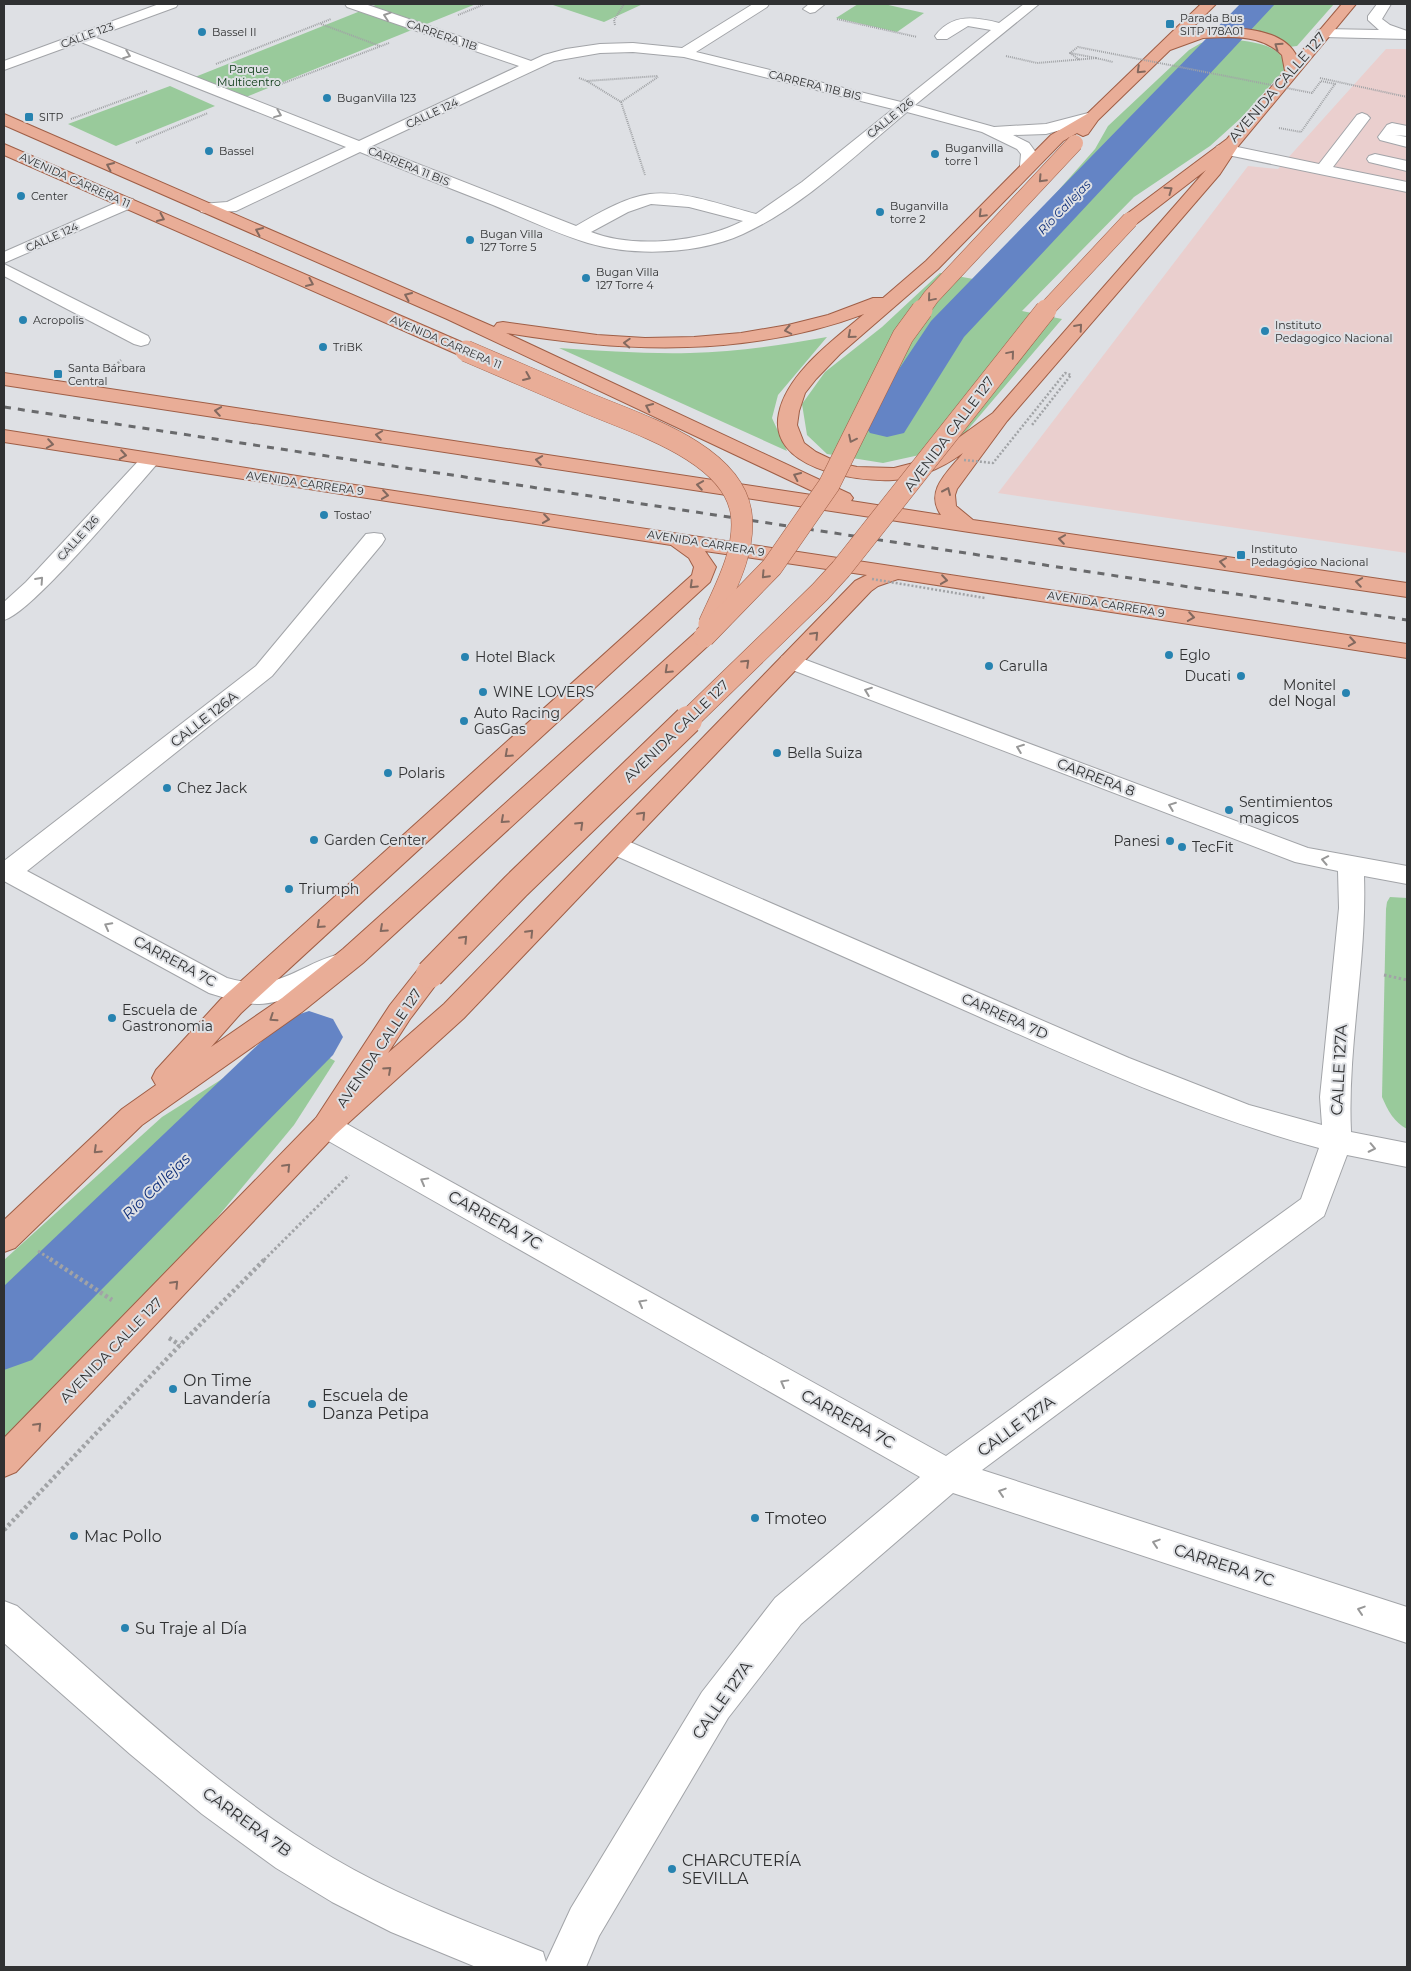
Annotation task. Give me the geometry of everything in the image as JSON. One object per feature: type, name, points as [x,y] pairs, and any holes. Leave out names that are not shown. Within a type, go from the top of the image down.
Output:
[{"type":"main road","points":[[132,1117],[292,1005],[353,956],[704,637],[772,567],[829,485],[894,353],[931,297],[1075,143],[1092,117],[1209,4]]},
{"type":"main road","name":"AVENIDA CALLE 127","points":[[4,1461],[326,1126],[400,1012],[430,974],[516,886],[837,573],[873,532],[977,396],[1102,249],[1130,220],[1228,147],[1348,4]]},
{"type":"main road","points":[[1160,51],[1205,34],[1250,34],[1281,46],[1288,54],[1292,72]]},
{"type":"main road","points":[[1000,416],[936,463],[912,471],[894,474],[857,473],[832,467],[809,456],[797,447],[790,436],[787,425],[789,411],[796,392],[833,350],[932,264],[1057,138],[1092,117]]},
{"type":"main road","name":"AVENIDA CARRERA 11","points":[[4,119],[207,208],[228,212],[872,511]]},
{"type":"main road","points":[[970,526],[949,512],[944,502],[944,493],[1000,416],[1183,208],[1214,171],[1228,147]]},
{"type":"main road","name":"AVENIDA CARRERA 11","points":[[4,149],[466,351],[676,440],[708,462],[734,494],[741,511],[742,531],[734,566],[704,637]]},
{"type":"main road","points":[[453,315],[544,335],[593,341],[643,343],[694,342],[744,338],[791,330],[836,319],[901,292]]},
{"type":"main road","points":[[4,379],[970,526],[1407,590]]},
{"type":"main road","name":"AVENIDA CARRERA 9","points":[[4,436],[150,460],[1145,609],[1407,651]]},
{"type":"main road","points":[[4,1239],[132,1117],[231,1006],[702,577],[705,567],[703,560],[695,552],[674,538]]},
{"type":"main road","points":[[326,1126],[454,1011],[863,586],[870,581],[896,572]]},
{"type":"street","name":"CALLE 123","points":[[4,66],[171,4]]},
{"type":"street","name":"CARRERA 11B","points":[[352,4],[532,66]]},
{"type":"street","points":[[684,53],[762,4]]},
{"type":"street","name":"CALLE 126","points":[[751,223],[808,184],[1032,4]]},
{"type":"street","points":[[1384,4],[1375,16],[1375,20],[1385,28],[1405,35]]},
{"type":"street","points":[[123,7],[142,14]]},
{"type":"street","points":[[942,36],[960,22],[967,21],[1002,28]]},
{"type":"street","points":[[1323,34],[1405,35]]},
{"type":"street","name":"CARRERA 11 BIS","points":[[81,37],[592,239],[623,245],[689,244],[719,237],[751,223]]},
{"type":"street","name":"CALLE 124","points":[[228,212],[360,146],[549,58],[570,52],[618,46],[641,47]]},
{"type":"street","name":"CARRERA 11B BIS","points":[[641,47],[684,53],[987,129],[1022,146],[1029,154],[1028,166]]},
{"type":"street","name":"CARRERA 11B BIS","points":[[987,129],[1045,130],[1059,128],[1092,117]]},
{"type":"street","points":[[1324,169],[1362,118]]},
{"type":"street","points":[[1407,131],[1392,128],[1386,138],[1407,142]]},
{"type":"street","points":[[1228,147],[1407,187]]},
{"type":"street","points":[[1375,159],[1407,166]]},
{"type":"street","points":[[577,233],[634,203],[652,199],[679,202],[751,223]]},
{"type":"street","name":"CALLE 124","points":[[4,258],[127,203]]},
{"type":"street","points":[[4,269],[141,340]]},
{"type":"street","name":"CALLE 126","points":[[4,613],[34,587],[150,460]]},
{"type":"street","name":"CALLE 126A","points":[[6,871],[264,672],[374,539]]},
{"type":"street","name":"CARRERA 8","points":[[790,661],[1304,856],[1407,875]]},
{"type":"street","name":"CARRERA 7D","points":[[614,845],[1119,1066],[1255,1119],[1337,1141],[1407,1155]]},
{"type":"street","name":"CALLE 127A","points":[[565,1967],[585,1922],[715,1705],[788,1611],[948,1475],[1313,1207],[1337,1141],[1335,1097],[1352,908],[1351,865]]},
{"type":"street","name":"CARRERA 7C","points":[[6,871],[219,986],[246,993],[274,992],[287,989],[353,956]]},
{"type":"street","name":"CARRERA 7C","points":[[326,1126],[948,1475],[1407,1625]]},
{"type":"street","name":"CARRERA 7B","points":[[4,1619],[227,1809],[291,1854],[358,1894],[444,1935],[528,1967]]},
{"type":"path","points":[[833,18],[919,37]]},
{"type":"path","points":[[72,120],[320,24],[381,46],[136,143]]},
{"type":"path","points":[[1071,54],[1078,47],[1312,93],[1321,81],[1335,84],[1301,132]]},
{"type":"path","points":[[976,50],[1037,63],[1096,58],[1071,54]]},
{"type":"path","points":[[1071,54],[1080,60]]},
{"type":"path","points":[[1292,72],[1407,97]]},
{"type":"path","points":[[621,102],[658,76]]},
{"type":"path","points":[[587,80],[621,102],[652,199]]},
{"type":"path","points":[[90,392],[141,340]]},
{"type":"path","points":[[956,460],[993,463],[1065,373],[1071,374],[1032,425]]},
{"type":"path","points":[[868,578],[985,598]]},
{"type":"path","points":[[1384,975],[1407,980]]},
{"type":"path","points":[[4,1530],[180,1345],[372,1152]]},
{"type":"path","points":[[34,1248],[114,1302]]},
{"type":"shaded area","name":"Instituto Pedagogico Nacional","points":[[1386,49],[1407,49],[1407,553],[998,493],[1248,166],[1278,169]]},
{"type":"green space","name":"Parque Multicentro","points":[[378,4],[476,4],[246,97],[195,77]]},
{"type":"green space","points":[[550,4],[643,4],[604,22]]},
{"type":"green space","points":[[858,4],[884,4],[924,13],[897,32],[836,18]]},
{"type":"green space","points":[[1269,4],[1334,4],[1297,46],[1289,47],[1242,30]]},
{"type":"green space","points":[[1219,39],[1253,42],[1270,48],[1282,57],[1286,68],[1241,118],[1210,146],[1134,197],[1022,311],[1062,319],[965,433],[924,454],[883,463],[827,454],[807,435],[802,404],[825,372],[882,327],[940,273],[979,280],[1095,149],[1108,126],[1189,50],[1201,43]]},
{"type":"green space","points":[[170,86],[215,106],[116,146],[68,124]]},
{"type":"green space","points":[[827,337],[778,395],[772,418],[787,451],[559,348],[641,353],[707,352],[759,348]]},
{"type":"green space","points":[[1390,897],[1407,898],[1407,1129],[1392,1116],[1382,1097],[1386,909]]},
{"type":"green space","points":[[291,1037],[335,1061],[294,1125],[196,1243],[4,1440],[4,1260],[162,1117]]},
{"type":"waterway","name":"Río Callejas","points":[[887,423],[947,330],[1258,4]]},
{"type":"waterway","name":"Río Callejas","points":[[4,1336],[309,1037]]},
{"type":"railway","points":[[4,407],[1407,620]]},
{"type":"place","name":"Parada Bus SITP 178A01","points":[[1170,24]]},
{"type":"place","name":"Bassel II","points":[[202,32]]},
{"type":"place","name":"BuganVilla 123","points":[[327,98]]},
{"type":"place","name":"SITP","points":[[29,117]]},
{"type":"place","name":"Bassel","points":[[209,151]]},
{"type":"place","name":"Buganvilla torre 1","points":[[935,154]]},
{"type":"place","name":"Center","points":[[21,196]]},
{"type":"place","name":"Buganvilla torre 2","points":[[880,212]]},
{"type":"place","name":"Bugan Villa 127 Torre 5","points":[[470,240]]},
{"type":"place","name":"Bugan Villa 127 Torre 4","points":[[586,278]]},
{"type":"place","name":"Acropolis","points":[[23,320]]},
{"type":"place","name":"Instituto Pedagogico Nacional","points":[[1265,331]]},
{"type":"place","name":"TriBK","points":[[323,347]]},
{"type":"place","name":"Santa Bárbara Central","points":[[58,374]]},
{"type":"place","name":"Tostao’","points":[[324,515]]},
{"type":"place","name":"Instituto Pedagógico Nacional","points":[[1241,555]]},
{"type":"place","name":"Eglo","points":[[1169,655]]},
{"type":"place","name":"Hotel Black","points":[[465,657]]},
{"type":"place","name":"Carulla","points":[[989,666]]},
{"type":"place","name":"Ducati","points":[[1241,676]]},
{"type":"place","name":"WINE LOVERS","points":[[483,692]]},
{"type":"place","name":"Monitel del Nogal","points":[[1346,693]]},
{"type":"place","name":"Auto Racing GasGas","points":[[464,721]]},
{"type":"place","name":"Bella Suiza","points":[[777,753]]},
{"type":"place","name":"Polaris","points":[[388,773]]},
{"type":"place","name":"Chez Jack","points":[[167,788]]},
{"type":"place","name":"Sentimientos magicos","points":[[1229,810]]},
{"type":"place","name":"Garden Center","points":[[314,840]]},
{"type":"place","name":"Panesi","points":[[1170,841]]},
{"type":"place","name":"TecFit","points":[[1182,847]]},
{"type":"place","name":"Triumph","points":[[289,889]]},
{"type":"place","name":"Escuela de Gastronomia","points":[[112,1018]]},
{"type":"place","name":"On Time Lavandería","points":[[173,1389]]},
{"type":"place","name":"Escuela de Danza Petipa","points":[[312,1404]]},
{"type":"place","name":"Tmoteo","points":[[755,1518]]},
{"type":"place","name":"Mac Pollo","points":[[74,1536]]},
{"type":"place","name":"Su Traje al Día","points":[[125,1628]]},
{"type":"place","name":"CHARCUTERÍA SEVILLA","points":[[672,1869]]}]
